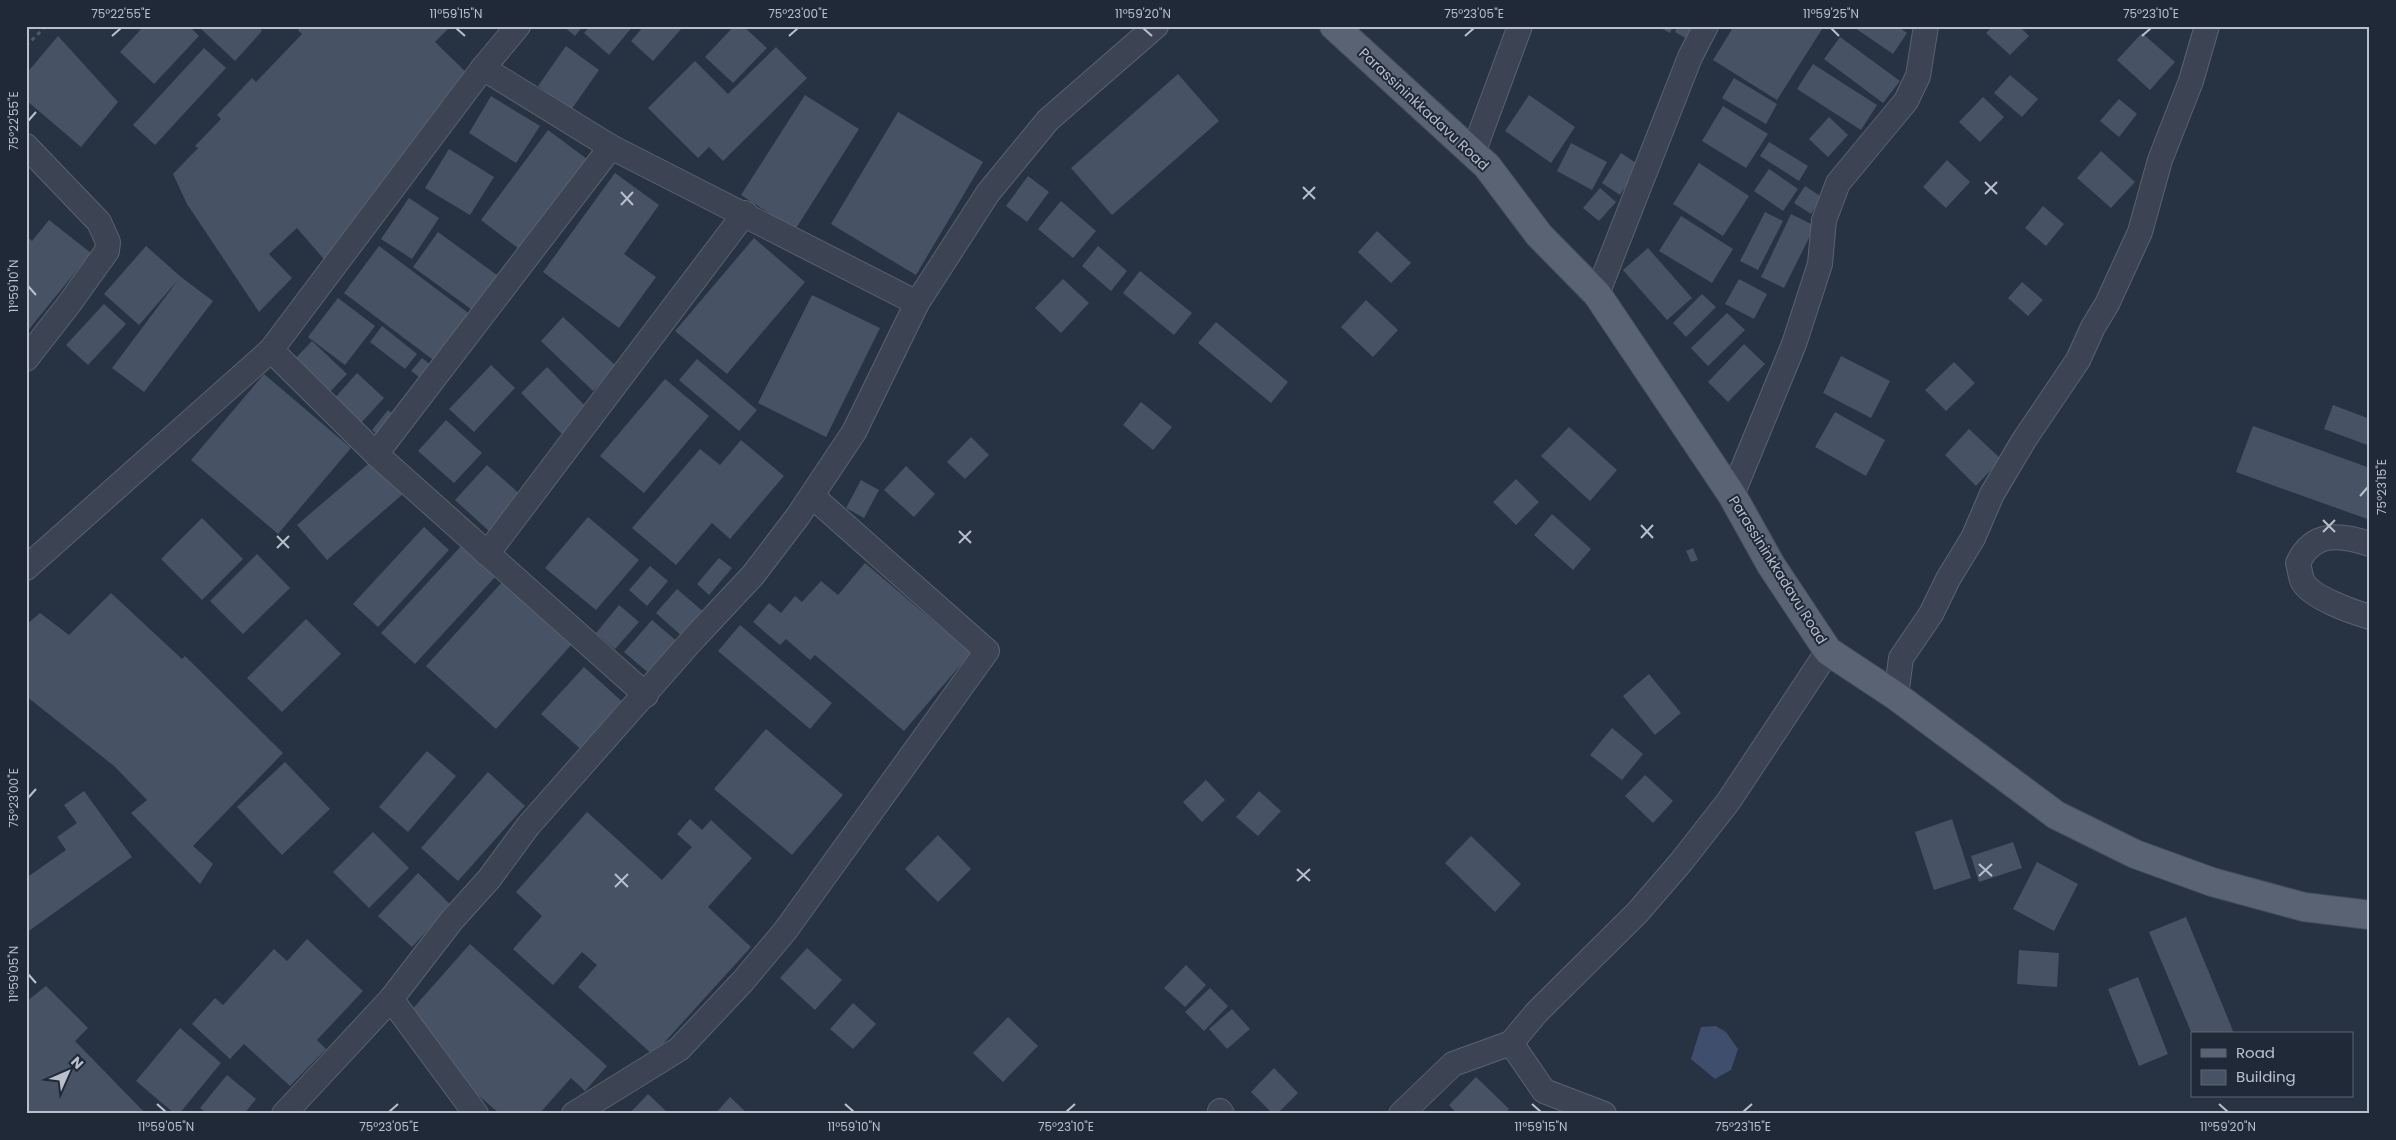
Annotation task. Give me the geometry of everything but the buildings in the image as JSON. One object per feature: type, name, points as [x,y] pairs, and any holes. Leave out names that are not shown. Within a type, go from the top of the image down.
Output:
[{"type":"main road","name":"Parassininkkadavu Road","points":[[1334,26],[1487,166],[1540,235],[1597,294],[1732,495],[1771,564],[1828,651],[1896,696],[2056,815],[2135,854],[2212,882],[2304,906],[2370,915]]},
{"type":"street","points":[[26,568],[272,350],[483,68],[518,26]]},
{"type":"street","points":[[284,1114],[391,999],[452,920],[489,879],[528,826],[646,695],[695,637],[753,575],[812,496],[854,432],[917,303],[988,193],[1048,120],[1156,26]]},
{"type":"street","points":[[1472,153],[1520,26]]},
{"type":"street","points":[[1597,294],[1690,57],[1706,26]]},
{"type":"street","points":[[1732,495],[1794,344],[1820,264],[1824,220],[1838,183],[1906,101],[1918,76],[1926,26]]},
{"type":"street","points":[[1896,696],[1901,658],[1931,614],[1948,579],[1973,538],[1992,494],[2024,440],[2078,360],[2093,326],[2107,304],[2140,232],[2160,160],[2191,80],[2207,26]]},
{"type":"street","points":[[483,68],[611,147],[745,213],[917,303]]},
{"type":"street","points":[[26,146],[99,222],[108,242],[107,251],[26,359]]},
{"type":"street","points":[[376,454],[611,147]]},
{"type":"street","points":[[487,554],[745,213]]},
{"type":"street","points":[[272,350],[376,454],[646,695]]},
{"type":"street","points":[[574,1114],[679,1049],[743,981],[785,931],[988,651],[812,496]]},
{"type":"street","points":[[2370,544],[2352,538],[2321,538],[2304,550],[2298,563],[2304,583],[2321,596],[2346,609],[2370,617]]},
{"type":"street","points":[[1401,1114],[1453,1064],[1511,1043],[1537,1012],[1637,913],[1681,862],[1728,802],[1828,651]]},
{"type":"street","points":[[391,999],[476,1114]]},
{"type":"street","points":[[1511,1043],[1544,1091],[1604,1114]]},
{"type":"path","points":[[26,46],[46,26]]},
{"type":"water","points":[[1716,1026],[1726,1032],[1738,1049],[1731,1070],[1715,1079],[1691,1059],[1701,1027]]}]
